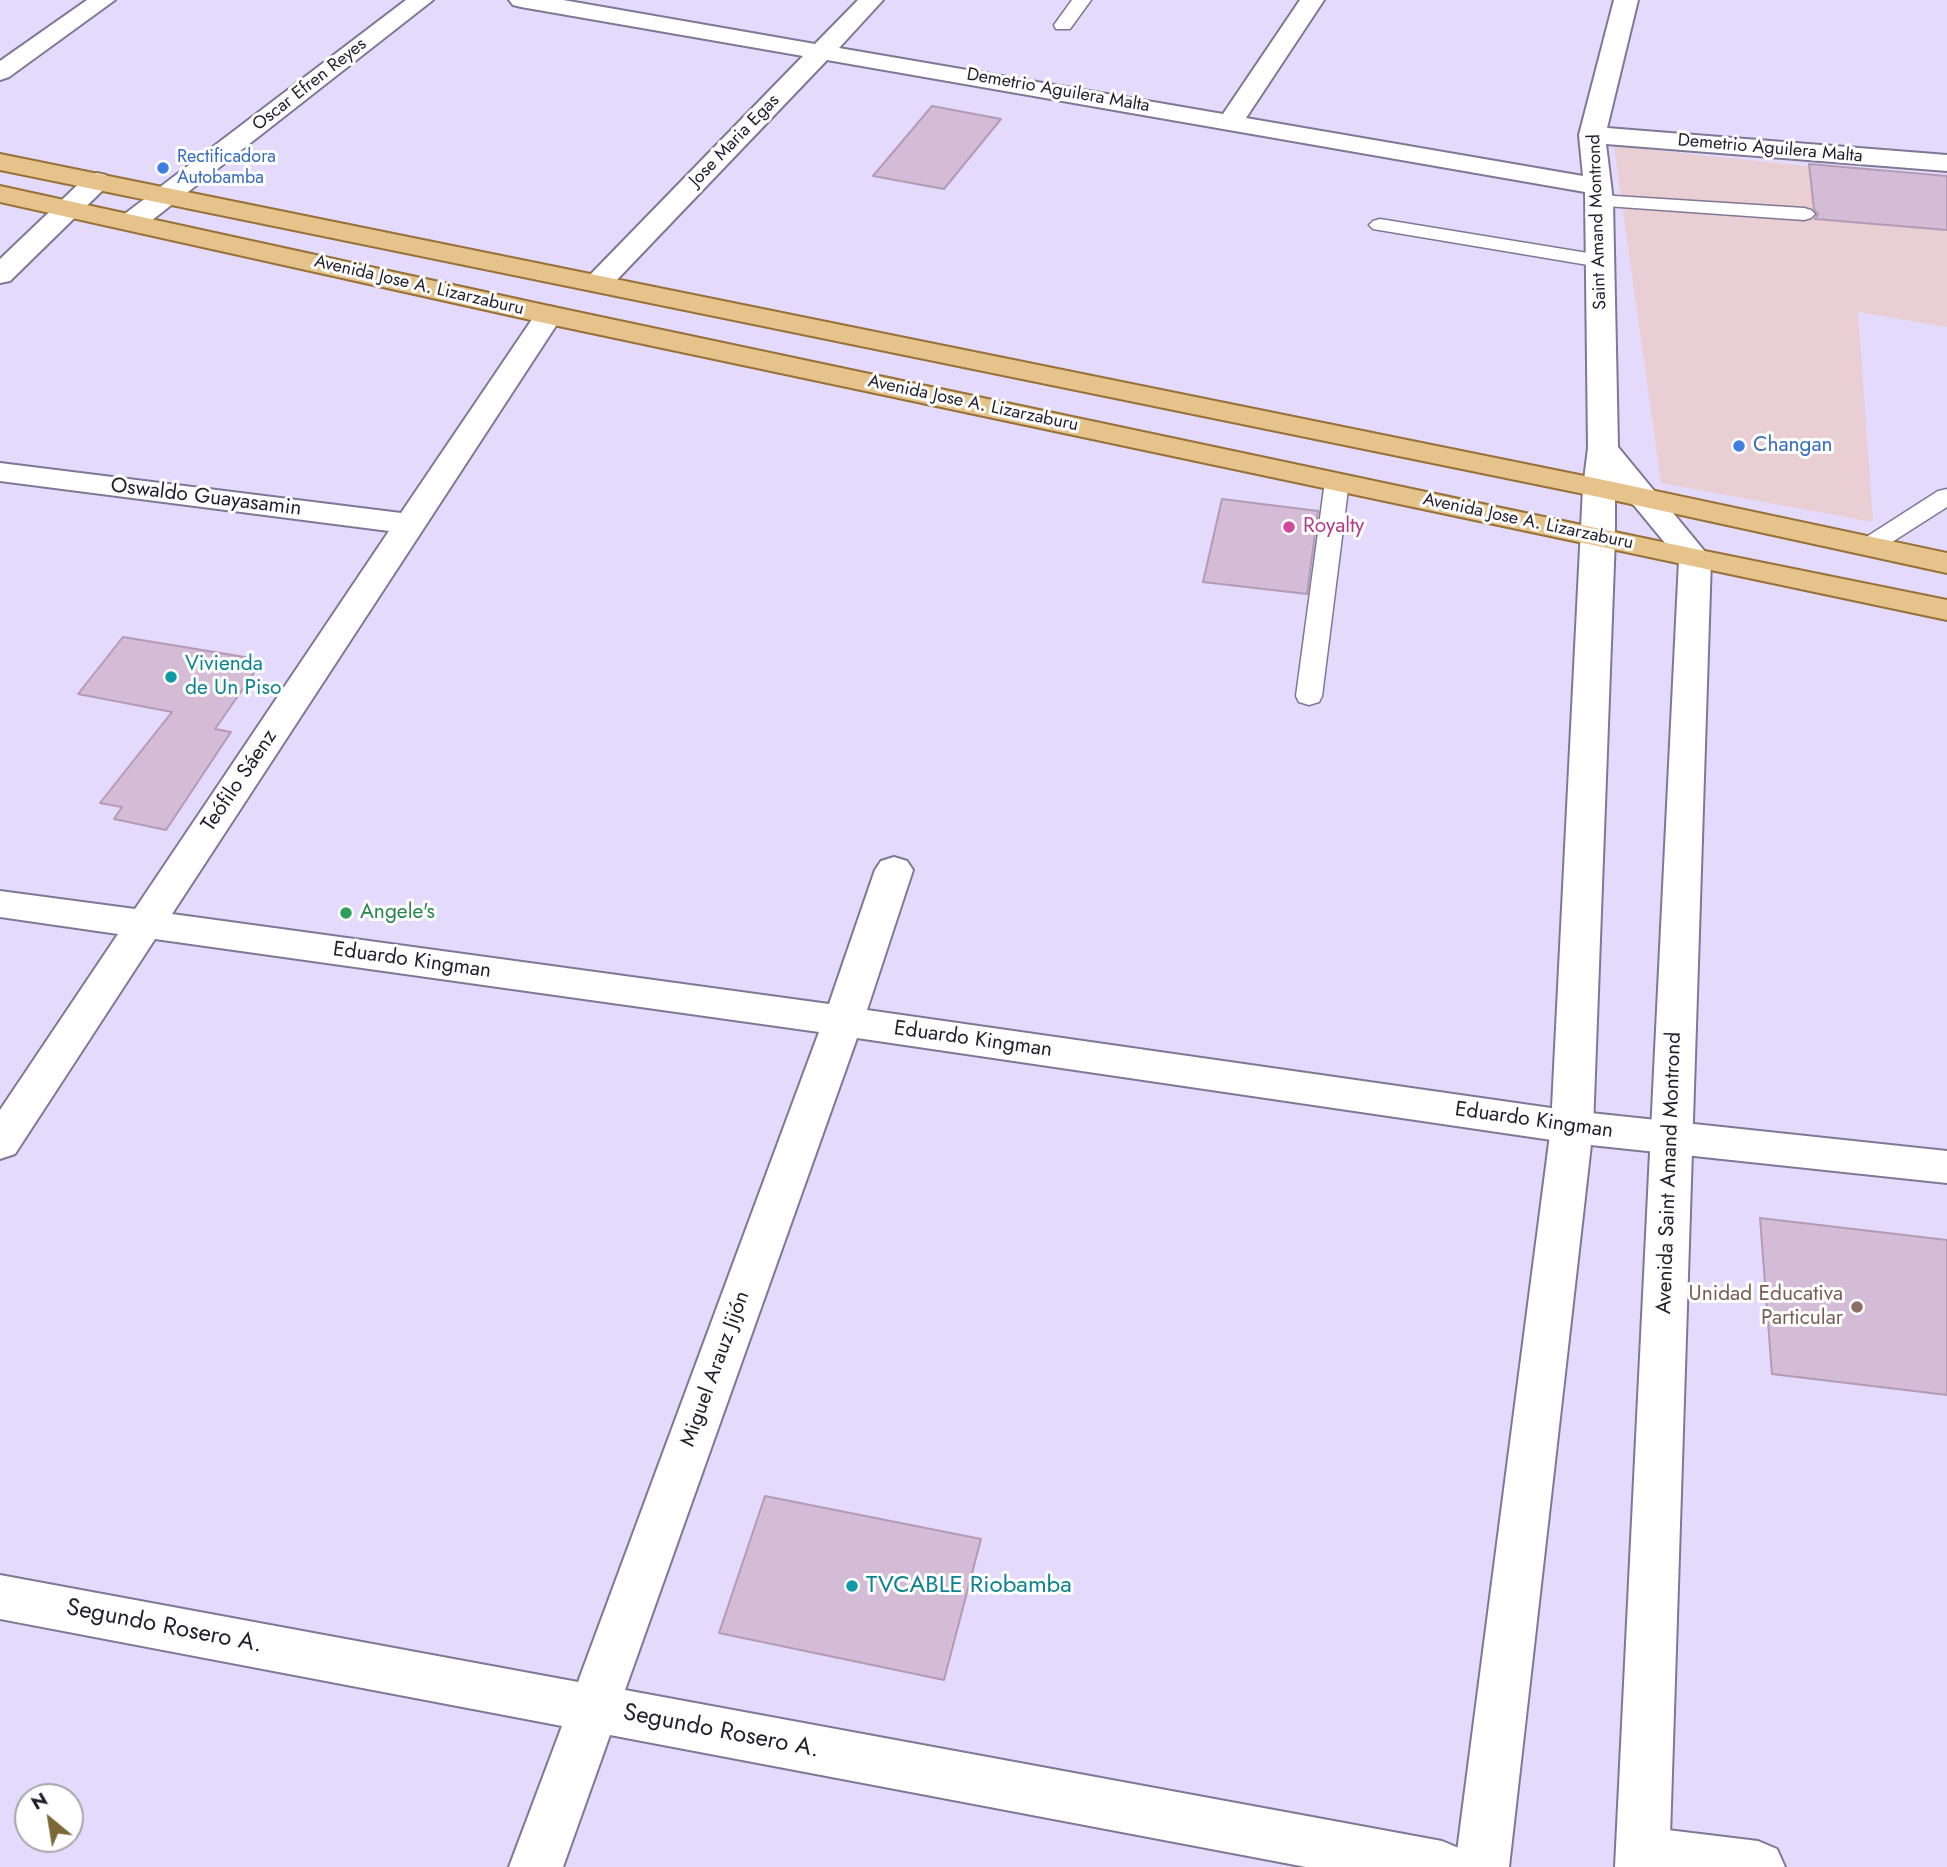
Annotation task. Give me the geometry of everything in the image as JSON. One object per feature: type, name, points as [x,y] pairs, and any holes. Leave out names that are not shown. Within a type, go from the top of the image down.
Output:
[{"type":"main road","name":"Avenida Jose A. Lizarzaburu","points":[[0,162],[599,282],[1599,488],[1947,563]]},
{"type":"main road","name":"Avenida Jose A. Lizarzaburu","points":[[0,194],[549,315],[1695,559],[1947,610]]},
{"type":"street","points":[[0,72],[103,0]]},
{"type":"street","name":"Oscar Efren Reyes","points":[[132,222],[421,0]]},
{"type":"street","name":"Demetrio Aguilera Malta","points":[[521,0],[1231,121],[1597,193]]},
{"type":"street","name":"Jose Maria Egas","points":[[599,282],[871,0]]},
{"type":"street","points":[[1231,121],[1312,0]]},
{"type":"street","name":"Saint Amand Montrond","points":[[1599,488],[1603,448],[1600,261],[1592,135],[1626,0]]},
{"type":"street","name":"Demetrio Aguilera Malta","points":[[1592,135],[1947,163]]},
{"type":"street","points":[[0,275],[96,181]]},
{"type":"street","name":"Teófilo Sáenz","points":[[0,1143],[549,315]]},
{"type":"street","points":[[1603,448],[1695,559]]},
{"type":"street","name":"Oswaldo Guayasamin","points":[[0,472],[412,524]]},
{"type":"street","points":[[1482,1867],[1572,1127],[1599,488]]},
{"type":"street","name":"Avenida Saint Amand Montrond","points":[[1643,1860],[1695,559]]},
{"type":"street","name":"Miguel Arauz Jijón","points":[[536,1867],[843,1021],[894,870]]},
{"type":"street","name":"Eduardo Kingman","points":[[0,904],[843,1021],[1572,1127],[1947,1167]]},
{"type":"street","name":"Segundo Rosero A.","points":[[0,1597],[1442,1867]]},
{"type":"street","points":[[1643,1860],[1758,1867]]},
{"type":"lane","points":[[1063,24],[1082,0]]},
{"type":"lane","points":[[1597,193],[1804,214]]},
{"type":"lane","points":[[1380,225],[1600,261]]},
{"type":"lane","points":[[1309,696],[1337,481]]},
{"type":"lane","points":[[1869,547],[1947,496]]},
{"type":"shaded area","name":"Changan","points":[[1614,146],[1947,181],[1947,327],[1858,312],[1873,522],[1661,483]]},
{"type":"building","points":[[932,106],[1001,119],[944,189],[873,176]]},
{"type":"building","points":[[1809,164],[1947,176],[1947,230],[1815,219],[1818,214],[1814,209]]},
{"type":"building","points":[[1222,499],[1318,511],[1307,594],[1203,582]]},
{"type":"building","points":[[123,637],[263,660],[215,729],[231,732],[166,830],[114,819],[122,807],[100,803],[172,712],[78,694]]},
{"type":"building","name":"Unidad Educativa Particular","points":[[1760,1218],[1947,1240],[1947,1395],[1772,1374]]},
{"type":"building","name":"TVCABLE Riobamba","points":[[765,1496],[981,1539],[944,1680],[719,1633]]},
{"type":"place","name":"Rectificadora Autobamba","points":[[163,168]]},
{"type":"place","name":"Changan","points":[[1739,446]]},
{"type":"place","name":"Royalty","points":[[1289,527]]},
{"type":"place","name":"Vivienda de Un Piso","points":[[171,677]]},
{"type":"place","name":"Angele's","points":[[346,913]]},
{"type":"place","name":"Unidad Educativa Particular","points":[[1857,1307]]},
{"type":"place","name":"TVCABLE Riobamba","points":[[852,1586]]}]
